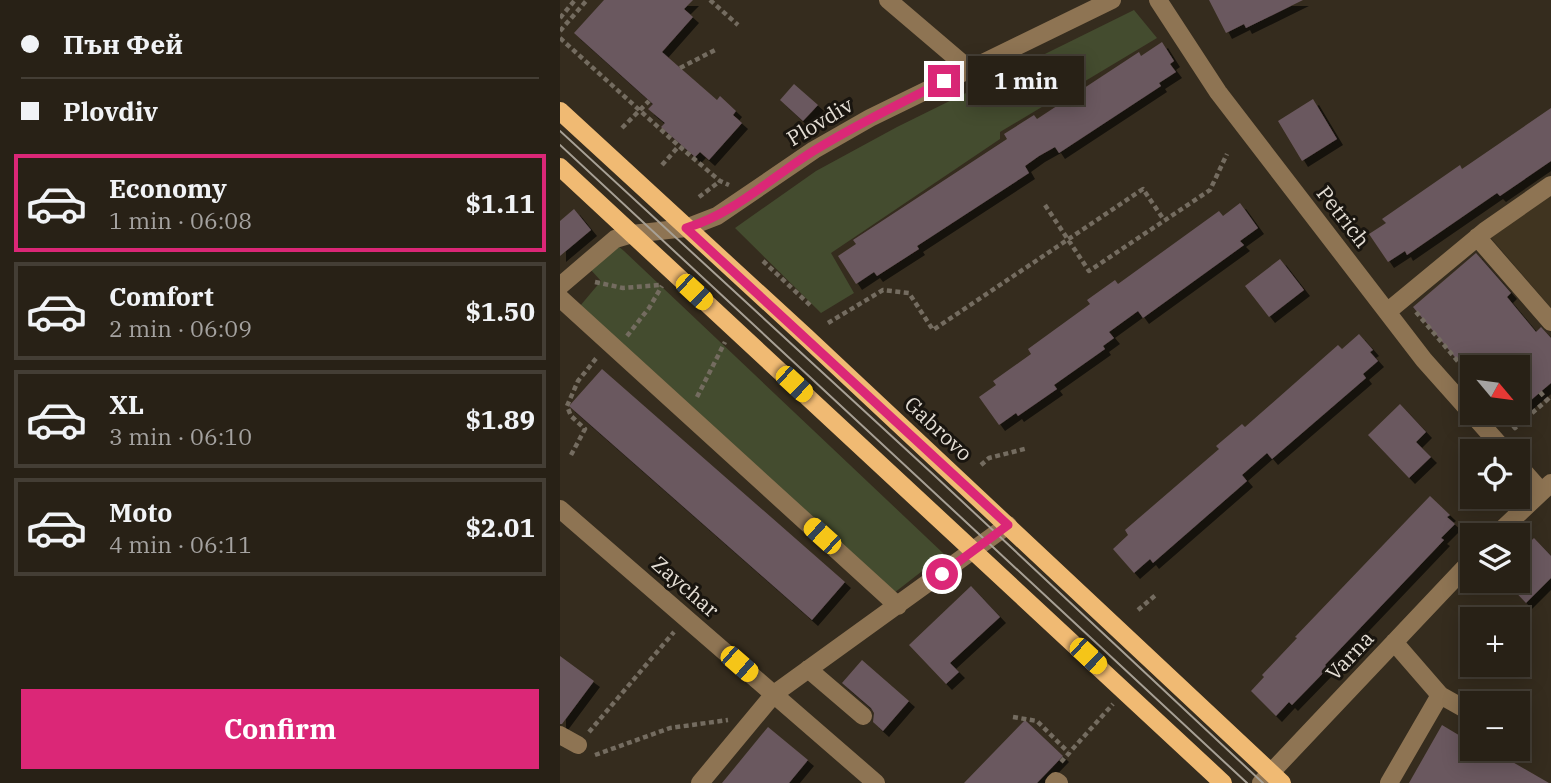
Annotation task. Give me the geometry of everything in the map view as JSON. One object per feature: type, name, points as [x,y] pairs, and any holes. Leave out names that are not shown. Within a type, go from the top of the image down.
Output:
[{"type":"main road","name":"Gabrovo","points":[[560,111],[1008,525],[1271,779]]},
{"type":"main road","points":[[560,167],[1223,783]]},
{"type":"street","points":[[888,0],[969,69]]},
{"type":"street","name":"Plovdiv","points":[[563,283],[615,239],[632,234],[686,228],[717,216],[814,150],[870,118],[1112,0]]},
{"type":"street","name":"Petrich","points":[[1158,0],[1218,92],[1424,360],[1494,439]]},
{"type":"street","points":[[1387,312],[1477,237],[1551,185]]},
{"type":"street","points":[[1477,237],[1551,323]]},
{"type":"street","points":[[560,298],[898,606]]},
{"type":"street","points":[[1509,523],[1546,487],[1530,474]]},
{"type":"street","name":"Zaychar","points":[[560,509],[876,783]]},
{"type":"street","points":[[700,783],[774,695],[1008,525]]},
{"type":"street","name":"Varna","points":[[1271,779],[1460,573]]},
{"type":"street","points":[[1394,642],[1440,695],[1460,706]]},
{"type":"street","points":[[808,669],[863,716]]},
{"type":"street","points":[[1389,783],[1440,695]]},
{"type":"street","points":[[560,735],[585,750]]},
{"type":"path","points":[[560,18],[575,0]]},
{"type":"path","points":[[560,31],[587,0]]},
{"type":"path","points":[[710,0],[738,25]]},
{"type":"path","points":[[560,38],[720,181],[748,195]]},
{"type":"path","points":[[680,68],[717,49]]},
{"type":"path","points":[[622,128],[649,101]]},
{"type":"path","points":[[662,165],[679,146]]},
{"type":"path","points":[[1045,205],[1089,271],[1210,190],[1227,154]]},
{"type":"path","points":[[699,197],[720,181]]},
{"type":"path","points":[[828,323],[883,290],[909,293],[933,330],[1143,189],[1164,220]]},
{"type":"path","points":[[762,261],[812,307]]},
{"type":"path","points":[[563,283],[607,283],[624,288],[663,284]]},
{"type":"path","points":[[1404,298],[1460,364]]},
{"type":"path","points":[[688,415],[725,342]]},
{"type":"path","points":[[1530,416],[1550,400],[1540,392]]},
{"type":"path","points":[[981,465],[989,458],[1028,448]]},
{"type":"path","points":[[1138,610],[1157,594]]},
{"type":"path","points":[[585,750],[686,618]]},
{"type":"path","points":[[1056,782],[1062,759],[1114,704]]},
{"type":"path","points":[[585,750],[670,728],[756,716]]},
{"type":"path","points":[[1013,717],[1037,721],[1068,752]]},
{"type":"shaded area","points":[[1551,185],[1551,308],[1485,231]]},
{"type":"green space","points":[[1134,10],[1157,38],[1000,132],[1000,139],[831,253],[854,293],[821,313],[735,228],[816,171],[897,127]]},
{"type":"green space","points":[[618,246],[944,554],[894,593],[580,306],[601,281],[591,270]]},
{"type":"building","points":[[604,0],[693,0],[684,9],[693,17],[662,52],[717,100],[720,96],[736,111],[733,115],[742,123],[709,160],[700,152],[695,157],[661,127],[665,123],[648,109],[653,104],[574,33]]},
{"type":"building","points":[[1209,0],[1303,0],[1246,28],[1244,24],[1226,33]]},
{"type":"building","points":[[1162,42],[1174,61],[1170,64],[1176,72],[1159,83],[1161,86],[1059,153],[1055,147],[1039,156],[1025,166],[1029,173],[917,246],[919,249],[877,276],[874,272],[856,284],[838,256],[856,244],[853,240],[1007,139],[1004,134],[1034,115],[1037,119],[1139,52],[1141,56]]},
{"type":"building","points":[[794,84],[818,105],[803,121],[780,100]]},
{"type":"building","points":[[1313,99],[1337,139],[1302,161],[1278,121]]},
{"type":"building","points":[[1551,108],[1551,161],[1500,196],[1497,193],[1407,255],[1405,251],[1388,262],[1369,234],[1386,223],[1382,219],[1460,165],[1462,169]]},
{"type":"building","points":[[1240,203],[1258,228],[1240,241],[1244,245],[1143,318],[1138,311],[1109,332],[1114,338],[1103,346],[1105,349],[1054,385],[1057,389],[1018,416],[1016,413],[999,425],[979,397],[996,385],[993,381],[1031,354],[1028,349],[1090,304],[1087,300],[1115,280],[1118,284],[1219,211],[1223,216]]},
{"type":"building","points":[[574,209],[591,230],[560,256],[560,221]]},
{"type":"building","points":[[1476,253],[1511,293],[1507,297],[1536,332],[1541,327],[1551,338],[1551,383],[1530,401],[1530,355],[1460,355],[1460,363],[1413,307]]},
{"type":"building","points":[[1280,259],[1304,290],[1269,317],[1245,286]]},
{"type":"building","points":[[1359,334],[1373,350],[1370,352],[1378,361],[1363,374],[1366,378],[1272,459],[1267,453],[1242,475],[1247,481],[1153,563],[1150,559],[1134,573],[1113,549],[1128,535],[1125,530],[1219,449],[1216,446],[1242,424],[1245,427],[1338,345],[1342,349]]},
{"type":"building","points":[[602,369],[845,582],[812,620],[569,406]]},
{"type":"building","points":[[1400,404],[1426,432],[1416,442],[1431,457],[1409,478],[1368,435]]},
{"type":"building","points":[[1430,496],[1450,515],[1447,517],[1455,524],[1441,538],[1444,540],[1325,665],[1328,668],[1292,705],[1289,702],[1276,716],[1251,691],[1264,677],[1262,675]]},
{"type":"building","points":[[1534,538],[1551,556],[1551,578],[1526,603],[1516,593],[1530,593],[1530,542]]},
{"type":"building","points":[[971,586],[1000,617],[950,663],[959,672],[946,684],[909,645]]},
{"type":"building","points":[[560,656],[594,681],[562,724],[560,724]]},
{"type":"building","points":[[862,660],[909,701],[883,731],[873,722],[874,713],[871,708],[842,683]]},
{"type":"building","points":[[1025,720],[1063,756],[1037,783],[964,783]]},
{"type":"building","points":[[1442,725],[1460,736],[1460,761],[1511,761],[1549,783],[1409,783]]},
{"type":"building","points":[[768,727],[808,760],[789,783],[722,783]]},
{"type":"tram line","points":[[560,131],[1263,783]]},
{"type":"tram line","points":[[560,145],[1247,783]]},
{"type":"route","points":[[942,574],[1008,525],[686,228],[717,216],[814,150],[944,81]]}]
